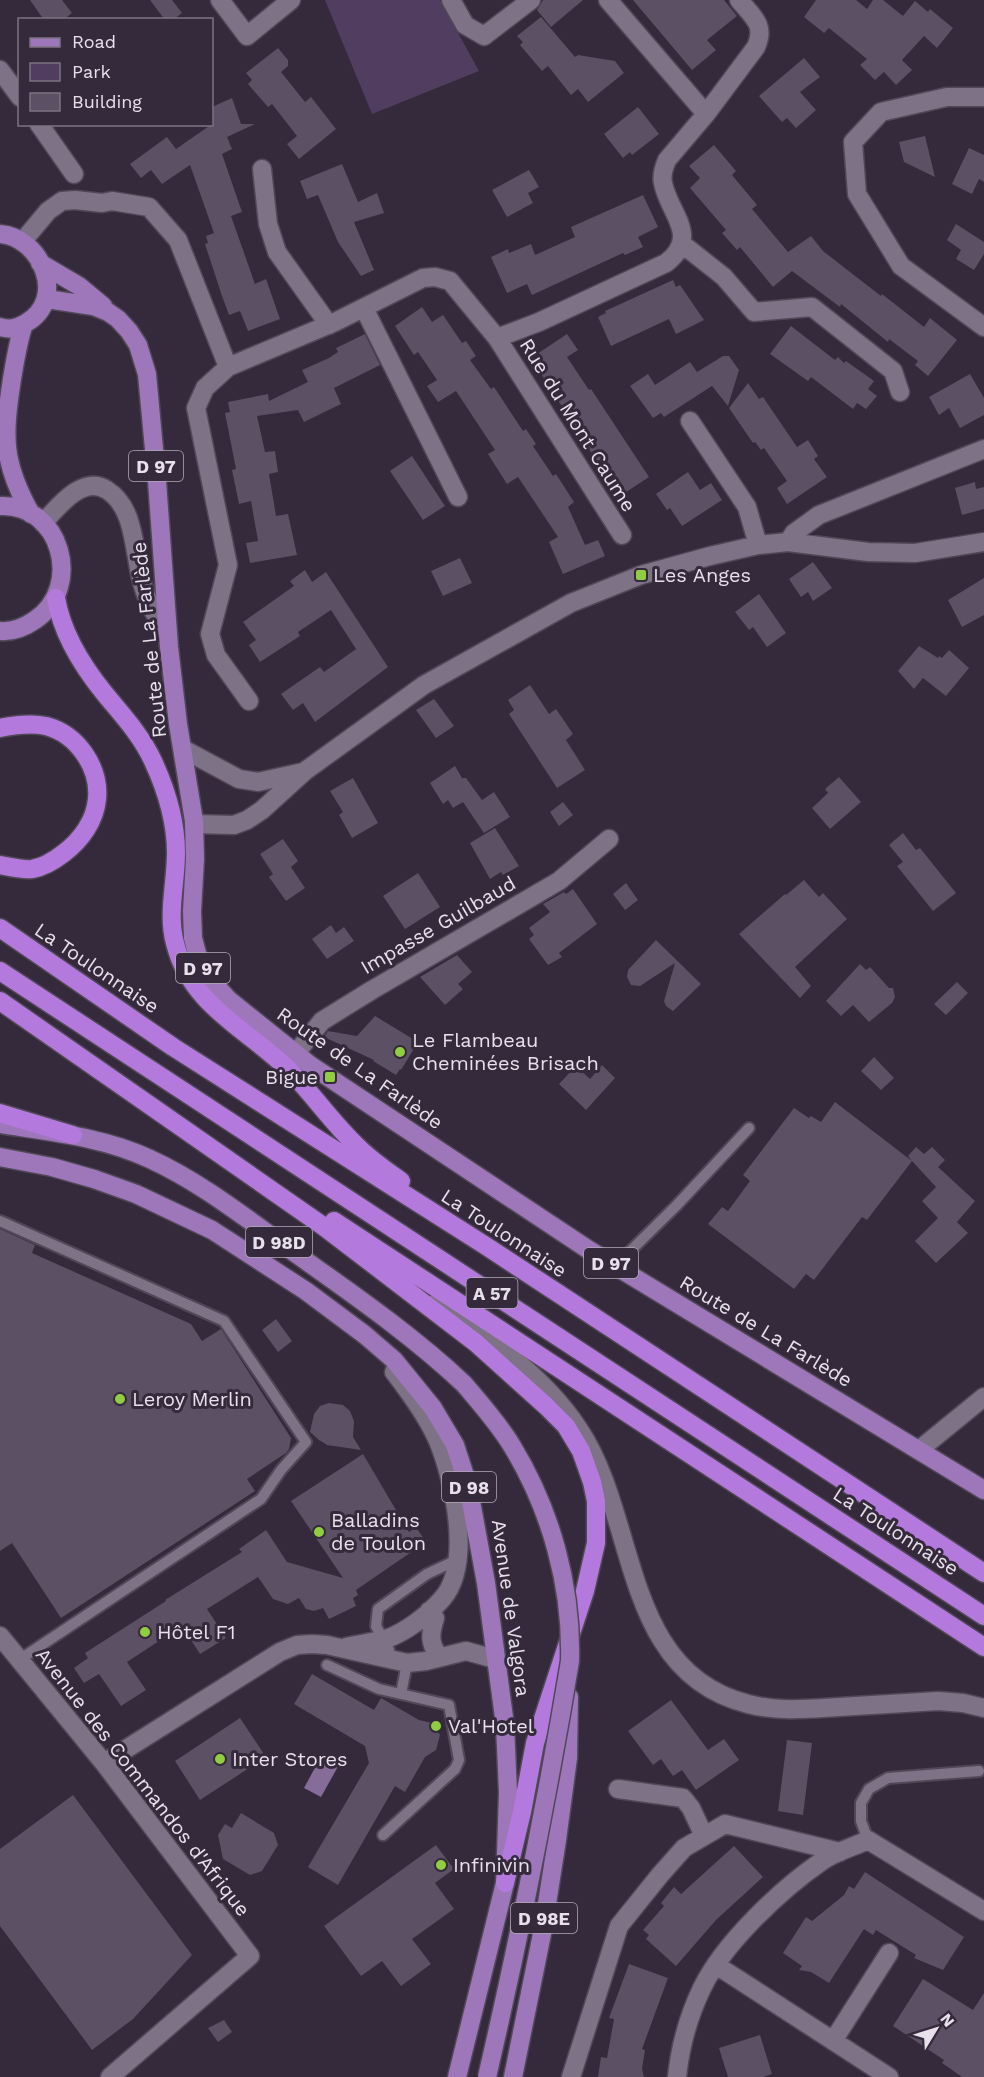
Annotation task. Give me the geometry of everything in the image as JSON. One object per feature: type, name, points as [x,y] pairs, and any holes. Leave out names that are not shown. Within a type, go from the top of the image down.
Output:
[{"type":"highway","points":[[56,598],[66,632],[77,654],[91,676],[137,732],[149,752],[162,784],[175,841],[172,913],[174,943],[195,988],[209,1004],[285,1067],[359,1148],[486,1246]]},
{"type":"highway","points":[[0,728],[33,724],[46,726],[67,736],[76,743],[88,760],[95,780],[97,799],[92,818],[84,834],[70,849],[54,860],[38,868],[28,869],[0,865]]},
{"type":"highway","name":"La Toulonnaise","points":[[0,928],[173,1047],[486,1246],[984,1573]]},
{"type":"highway","name":"La Toulonnaise","points":[[0,971],[984,1616]]},
{"type":"highway","points":[[0,1001],[984,1647]]},
{"type":"highway","points":[[37,1026],[323,1226],[476,1343],[566,1426],[581,1451],[596,1501],[597,1520],[592,1563],[535,1743],[505,1883]]},
{"type":"highway","points":[[0,1113],[73,1135]]},
{"type":"main road","points":[[0,234],[9,235],[22,242],[33,252],[47,280],[47,299],[39,313],[24,324],[12,329],[0,327]]},
{"type":"main road","name":"Route de La Farlède","points":[[40,263],[93,296],[108,312],[122,322],[133,336],[147,374],[168,634],[178,724],[194,824],[192,925],[199,961],[206,975],[229,1000],[295,1054],[615,1266],[984,1490]]},
{"type":"main road","name":"Route de La Farlède","points":[[47,299],[83,303],[108,312]]},
{"type":"main road","points":[[2,634],[27,626],[44,615],[56,598],[62,579],[62,558],[56,539],[37,518],[13,478],[6,452],[8,405],[24,324]]},
{"type":"main road","points":[[0,506],[7,506],[37,518]]},
{"type":"main road","name":"D 98D","points":[[0,1124],[103,1142],[149,1159],[200,1186],[421,1345],[464,1384],[512,1445],[541,1505],[551,1532],[564,1582],[569,1621],[570,1661],[524,1910],[487,2077]]},
{"type":"main road","name":"Avenue de Valgora","points":[[0,1157],[52,1167],[94,1179],[136,1194],[212,1230],[306,1291],[394,1360],[422,1392],[455,1445],[468,1485],[477,1529],[505,1725],[508,1792],[505,1883],[457,2077]]},
{"type":"main road","name":"D 98E","points":[[513,2077],[543,1929],[568,1758],[570,1661]]},
{"type":"street","points":[[220,0],[247,36],[291,0]]},
{"type":"street","points":[[451,0],[465,25],[484,36],[531,0]]},
{"type":"street","points":[[608,0],[706,114]]},
{"type":"street","points":[[497,338],[539,322],[666,263],[675,256],[681,243],[682,231],[662,176],[667,160],[706,114],[756,47],[761,35],[760,27],[739,0]]},
{"type":"street","points":[[0,70],[18,95]]},
{"type":"street","points":[[984,97],[947,97],[881,112],[853,142],[857,194],[901,266],[984,327]]},
{"type":"street","points":[[40,126],[74,174]]},
{"type":"street","points":[[262,169],[268,224],[277,252],[329,325]]},
{"type":"street","points":[[22,242],[48,211],[62,201],[102,203],[112,201],[149,207],[178,240],[228,367]]},
{"type":"street","points":[[681,243],[724,277],[754,312],[812,307],[893,371],[900,392]]},
{"type":"street","name":"Rue du Mont Caume","points":[[249,701],[216,655],[210,634],[221,584],[228,565],[196,408],[205,388],[228,367],[329,325],[423,279],[435,277],[450,281],[497,338],[622,535]]},
{"type":"street","points":[[364,308],[458,497]]},
{"type":"street","points":[[690,421],[747,507],[758,545]]},
{"type":"street","points":[[788,542],[794,532],[819,515],[984,449]]},
{"type":"street","points":[[37,518],[85,487],[94,485],[102,487],[116,496],[126,512],[148,601],[153,613],[168,634]]},
{"type":"street","points":[[194,824],[234,825],[247,820],[262,810],[305,771],[424,685],[571,603],[641,575],[758,545],[788,542],[868,552],[915,554],[984,542]]},
{"type":"street","points":[[183,749],[239,779],[258,782],[305,771]]},
{"type":"street","name":"Impasse Guilbaud","points":[[295,1054],[309,1034],[322,1021],[559,881],[609,839]]},
{"type":"street","points":[[323,1226],[485,1336],[526,1370],[578,1427],[597,1459],[640,1596],[659,1635],[677,1662],[692,1677],[730,1698],[780,1710],[938,1701],[984,1708]]},
{"type":"street","points":[[341,1648],[383,1639],[399,1633],[429,1611],[446,1593],[459,1559],[454,1503],[438,1442],[424,1414],[365,1335]]},
{"type":"street","points":[[919,1449],[984,1397]]},
{"type":"street","points":[[429,1611],[435,1618],[430,1640],[440,1657]]},
{"type":"street","name":"Avenue des Commandos d'Afrique","points":[[0,1636],[104,1763],[250,1956],[110,2077]]},
{"type":"street","points":[[104,1763],[280,1652],[297,1646],[312,1644],[341,1648],[399,1661],[440,1657],[466,1651],[495,1659]]},
{"type":"street","points":[[618,1789],[683,1798],[691,1808],[704,1836]]},
{"type":"street","points":[[571,2077],[619,1926],[684,1848],[724,1824],[840,1852]]},
{"type":"street","points":[[677,2077],[688,2026],[702,1988],[716,1965],[742,1933],[780,1894],[823,1860],[868,1840],[984,1911]]},
{"type":"street","points":[[833,2041],[889,1953]]},
{"type":"street","points":[[716,1965],[884,2076]]},
{"type":"lane","points":[[615,1266],[676,1206],[749,1128]]},
{"type":"lane","points":[[0,1221],[224,1321],[306,1442],[280,1470],[261,1499],[19,1660]]},
{"type":"lane","points":[[400,1694],[399,1661],[376,1626],[378,1610],[428,1574],[459,1559]]},
{"type":"lane","points":[[327,1665],[379,1689],[449,1706],[459,1760],[455,1769],[383,1835]]},
{"type":"lane","points":[[868,1840],[861,1821],[861,1803],[869,1789],[888,1778],[979,1771]]},
{"type":"green space","points":[[325,0],[440,0],[479,71],[372,114]]},
{"type":"shaded area","points":[[323,1753],[340,1763],[321,1797],[304,1788]]},
{"type":"building","points":[[30,0],[62,0],[72,13],[66,18],[43,18]]},
{"type":"building","points":[[150,0],[172,0],[182,13],[176,18],[164,18]]},
{"type":"building","points":[[543,0],[583,0],[551,27],[537,10]]},
{"type":"building","points":[[633,0],[724,0],[737,16],[707,40],[716,50],[692,70]]},
{"type":"building","points":[[816,0],[856,0],[867,9],[873,0],[883,0],[903,16],[915,1],[928,12],[930,9],[953,28],[937,48],[924,36],[902,60],[912,70],[896,85],[884,72],[875,80],[860,65],[867,59],[829,28],[824,33],[804,17]]},
{"type":"building","points":[[541,17],[575,57],[578,55],[615,61],[624,73],[588,102],[578,89],[571,95],[548,66],[542,71],[520,45],[523,42],[517,36]]},
{"type":"building","points":[[278,48],[288,60],[288,66],[281,72],[305,102],[311,97],[336,129],[299,159],[287,144],[297,136],[272,104],[268,107],[248,84],[252,80],[246,73]]},
{"type":"building","points":[[804,58],[820,77],[800,92],[816,110],[796,128],[787,118],[782,122],[759,96]]},
{"type":"building","points":[[232,98],[241,124],[255,124],[227,137],[232,149],[222,154],[242,212],[231,216],[255,284],[266,279],[280,319],[248,331],[240,311],[229,315],[222,296],[205,244],[208,243],[206,236],[214,233],[190,165],[162,184],[151,170],[141,178],[130,164],[167,137],[176,149],[209,126],[213,126],[213,107]]},
{"type":"building","points":[[638,107],[659,134],[632,155],[630,152],[623,158],[604,134]]},
{"type":"building","points":[[925,136],[935,177],[904,162],[899,142]]},
{"type":"building","points":[[714,145],[736,171],[732,175],[757,205],[752,209],[788,252],[811,236],[823,251],[924,327],[930,318],[957,340],[928,376],[915,365],[918,361],[889,339],[888,342],[841,304],[840,307],[792,271],[773,287],[740,247],[737,250],[722,233],[726,230],[690,188],[700,178],[689,166]]},
{"type":"building","points":[[969,148],[984,155],[984,182],[979,179],[972,194],[952,184]]},
{"type":"building","points":[[342,164],[358,202],[377,193],[384,213],[354,222],[374,270],[361,276],[338,242],[318,195],[307,199],[300,181]]},
{"type":"building","points":[[529,170],[539,187],[528,193],[533,203],[507,217],[492,190]]},
{"type":"building","points":[[643,195],[658,227],[638,237],[643,247],[625,255],[623,253],[532,295],[527,284],[507,293],[491,257],[508,249],[509,253],[531,244],[535,255],[575,237],[571,227]]},
{"type":"building","points":[[956,224],[984,242],[984,254],[974,270],[956,259],[961,250],[947,240]]},
{"type":"building","points":[[673,280],[676,287],[680,285],[704,320],[676,334],[669,319],[611,346],[598,317],[606,313],[605,311]]},
{"type":"building","points":[[422,307],[432,322],[443,315],[462,343],[466,341],[476,356],[470,360],[491,389],[494,387],[523,431],[526,429],[536,444],[533,446],[553,476],[556,474],[574,502],[568,507],[585,545],[598,540],[605,556],[563,574],[549,542],[558,537],[518,477],[507,484],[488,454],[495,450],[456,391],[438,402],[427,386],[437,380],[418,352],[414,355],[395,326]]},
{"type":"building","points":[[791,326],[835,360],[838,357],[844,363],[846,361],[874,381],[868,389],[877,396],[866,409],[857,403],[853,409],[811,377],[808,381],[770,354]]},
{"type":"building","points":[[365,334],[380,365],[334,388],[341,404],[304,422],[298,410],[257,416],[265,452],[275,451],[278,472],[269,474],[276,516],[288,514],[297,555],[250,563],[246,543],[258,541],[251,501],[239,504],[232,470],[236,469],[225,413],[230,412],[228,402],[268,394],[269,401],[308,382],[302,370],[329,358],[338,352],[336,348]]},
{"type":"building","points":[[567,334],[578,350],[567,357],[649,477],[623,494],[617,486],[614,488],[536,366],[539,364],[534,356]]},
{"type":"building","points":[[723,356],[729,356],[739,370],[728,406],[712,386],[664,417],[661,413],[653,418],[630,386],[648,374],[655,385],[690,362],[697,372]]},
{"type":"building","points":[[970,374],[984,398],[984,415],[960,428],[949,408],[939,415],[929,397]]},
{"type":"building","points":[[748,383],[759,399],[763,397],[797,447],[808,440],[818,456],[814,459],[827,477],[787,504],[777,488],[787,481],[764,448],[761,450],[755,442],[753,443],[729,408]]},
{"type":"building","points":[[412,456],[445,506],[423,520],[390,471]]},
{"type":"building","points":[[688,472],[700,490],[711,483],[722,500],[682,526],[670,508],[667,510],[656,494]]},
{"type":"building","points":[[975,482],[976,489],[984,487],[984,509],[962,515],[955,488]]},
{"type":"building","points":[[460,558],[472,583],[443,596],[431,571]]},
{"type":"building","points":[[813,562],[832,588],[813,601],[808,592],[801,597],[789,579]]},
{"type":"building","points":[[305,570],[312,582],[326,572],[388,667],[315,722],[303,703],[293,710],[281,694],[320,667],[324,672],[356,649],[331,610],[298,632],[300,636],[260,662],[249,645],[256,640],[243,622],[294,586],[290,581]]},
{"type":"building","points":[[984,578],[984,615],[962,627],[948,600]]},
{"type":"building","points":[[759,594],[786,633],[767,647],[753,627],[749,630],[735,612]]},
{"type":"building","points":[[919,646],[938,658],[939,656],[942,658],[949,650],[969,668],[946,696],[923,678],[914,689],[898,671]]},
{"type":"building","points":[[530,685],[549,714],[556,709],[573,734],[566,740],[585,770],[557,788],[509,714],[514,710],[508,700]]},
{"type":"building","points":[[434,699],[454,726],[436,738],[416,710]]},
{"type":"building","points":[[455,766],[462,778],[466,778],[482,800],[494,792],[510,817],[484,833],[463,802],[453,808],[448,800],[443,804],[430,783]]},
{"type":"building","points":[[839,777],[861,802],[830,829],[812,808],[828,793],[825,789]]},
{"type":"building","points":[[353,778],[378,823],[352,838],[339,815],[343,812],[330,791]]},
{"type":"building","points":[[563,802],[573,815],[559,826],[550,812]]},
{"type":"building","points":[[495,828],[519,866],[503,875],[501,872],[490,879],[470,843]]},
{"type":"building","points":[[903,833],[916,850],[920,848],[956,893],[933,911],[897,866],[903,862],[889,845]]},
{"type":"building","points":[[283,839],[298,861],[291,867],[305,888],[286,901],[269,877],[273,874],[260,854]]},
{"type":"building","points":[[418,873],[440,907],[405,929],[383,896]]},
{"type":"building","points":[[804,880],[819,897],[823,893],[847,919],[795,967],[811,986],[800,998],[739,934]]},
{"type":"building","points":[[626,883],[638,900],[625,910],[613,894]]},
{"type":"building","points":[[573,889],[597,924],[559,953],[562,957],[548,965],[529,939],[534,935],[529,928],[550,912],[543,904]]},
{"type":"building","points":[[331,925],[336,933],[344,927],[354,941],[327,959],[312,939]]},
{"type":"building","points":[[656,940],[701,984],[673,1011],[666,1006],[664,1001],[675,963],[640,986],[631,985],[627,977],[628,970]]},
{"type":"building","points":[[457,955],[472,972],[458,984],[463,989],[445,1005],[420,977]]},
{"type":"building","points":[[860,964],[866,970],[870,967],[889,988],[893,988],[895,997],[892,1003],[869,1022],[853,1005],[841,1016],[826,1001]]},
{"type":"building","points":[[957,982],[968,993],[946,1015],[934,1004]]},
{"type":"building","points":[[375,1016],[418,1042],[396,1075],[374,1060],[324,1037],[328,1031],[357,1036]]},
{"type":"building","points":[[874,1057],[894,1078],[881,1090],[861,1071]]},
{"type":"building","points":[[602,1065],[615,1078],[586,1110],[559,1084],[576,1066],[590,1079]]},
{"type":"building","points":[[835,1102],[912,1161],[867,1220],[862,1217],[814,1280],[806,1274],[794,1289],[708,1224],[722,1207],[728,1211],[750,1181],[743,1175],[794,1108],[809,1118],[811,1116],[821,1122]]},
{"type":"building","points":[[916,1147],[924,1154],[932,1147],[945,1160],[938,1167],[975,1201],[957,1222],[968,1233],[936,1263],[915,1241],[938,1218],[922,1201],[936,1187],[908,1156]]},
{"type":"building","name":"Leroy Merlin","points":[[0,1229],[35,1245],[32,1253],[191,1324],[202,1341],[221,1329],[291,1438],[286,1453],[247,1479],[255,1491],[61,1618],[12,1543],[0,1551]]},
{"type":"building","points":[[276,1319],[292,1341],[278,1352],[262,1330]]},
{"type":"building","points":[[329,1403],[343,1405],[350,1411],[354,1421],[353,1437],[361,1450],[327,1445],[310,1432],[314,1414],[320,1406]]},
{"type":"building","points":[[363,1454],[409,1532],[416,1527],[426,1542],[356,1590],[358,1595],[353,1598],[356,1606],[329,1619],[323,1608],[314,1611],[306,1609],[299,1598],[288,1604],[273,1599],[258,1577],[207,1609],[226,1638],[200,1654],[182,1626],[127,1662],[146,1690],[121,1706],[99,1674],[84,1683],[74,1668],[88,1658],[85,1653],[242,1552],[239,1549],[266,1530],[287,1562],[343,1578],[291,1501]]},
{"type":"building","points":[[312,1674],[374,1710],[381,1698],[419,1720],[432,1723],[440,1735],[436,1750],[425,1757],[405,1792],[395,1786],[338,1885],[308,1867],[369,1763],[365,1746],[294,1704]]},
{"type":"building","points":[[671,1700],[708,1750],[724,1739],[739,1760],[696,1790],[682,1770],[673,1776],[661,1759],[653,1765],[628,1731]]},
{"type":"building","name":"Inter Stores","points":[[240,1718],[266,1757],[200,1800],[175,1761]]},
{"type":"building","points":[[787,1740],[812,1743],[803,1815],[778,1811]]},
{"type":"building","points":[[73,1795],[192,1955],[133,2019],[92,2050],[0,1926],[0,1849]]},
{"type":"building","points":[[241,1813],[274,1833],[278,1845],[262,1871],[250,1875],[223,1859],[218,1835],[225,1824],[232,1828]]},
{"type":"building","points":[[436,1845],[454,1869],[435,1883],[454,1909],[412,1939],[431,1964],[401,1986],[382,1961],[361,1976],[324,1926]]},
{"type":"building","points":[[734,1846],[763,1877],[716,1920],[676,1966],[646,1939],[649,1935],[643,1930],[664,1906],[661,1903],[674,1887],[681,1894]]},
{"type":"building","points":[[865,1872],[964,1937],[943,1970],[914,1958],[916,1955],[876,1930],[873,1935],[864,1929],[829,1983],[811,1972],[799,1970],[802,1966],[783,1953],[806,1917],[812,1921],[844,1895],[849,1886],[854,1889]]},
{"type":"building","points":[[629,1964],[668,1978],[642,2049],[645,2050],[642,2069],[644,2077],[598,2077],[601,2057],[607,2058],[614,2019],[609,2018]]},
{"type":"building","points":[[923,1979],[973,2010],[984,1993],[984,2077],[962,2077],[942,2063],[944,2060],[893,2026]]},
{"type":"building","points":[[224,2020],[232,2032],[218,2042],[208,2028]]},
{"type":"building","points":[[760,2035],[772,2074],[763,2077],[728,2077],[719,2048]]},
{"type":"place","name":"Les Anges","points":[[641,575]]},
{"type":"place","name":"Le Flambeau Cheminées Brisach","points":[[400,1052]]},
{"type":"place","name":"Bigue","points":[[330,1077]]},
{"type":"place","name":"Leroy Merlin","points":[[120,1399]]},
{"type":"place","name":"Balladins de Toulon","points":[[319,1532]]},
{"type":"place","name":"Hôtel F1","points":[[145,1632]]},
{"type":"place","name":"Val'Hotel","points":[[436,1726]]},
{"type":"place","name":"Inter Stores","points":[[220,1759]]},
{"type":"place","name":"Infinivin","points":[[441,1865]]}]
